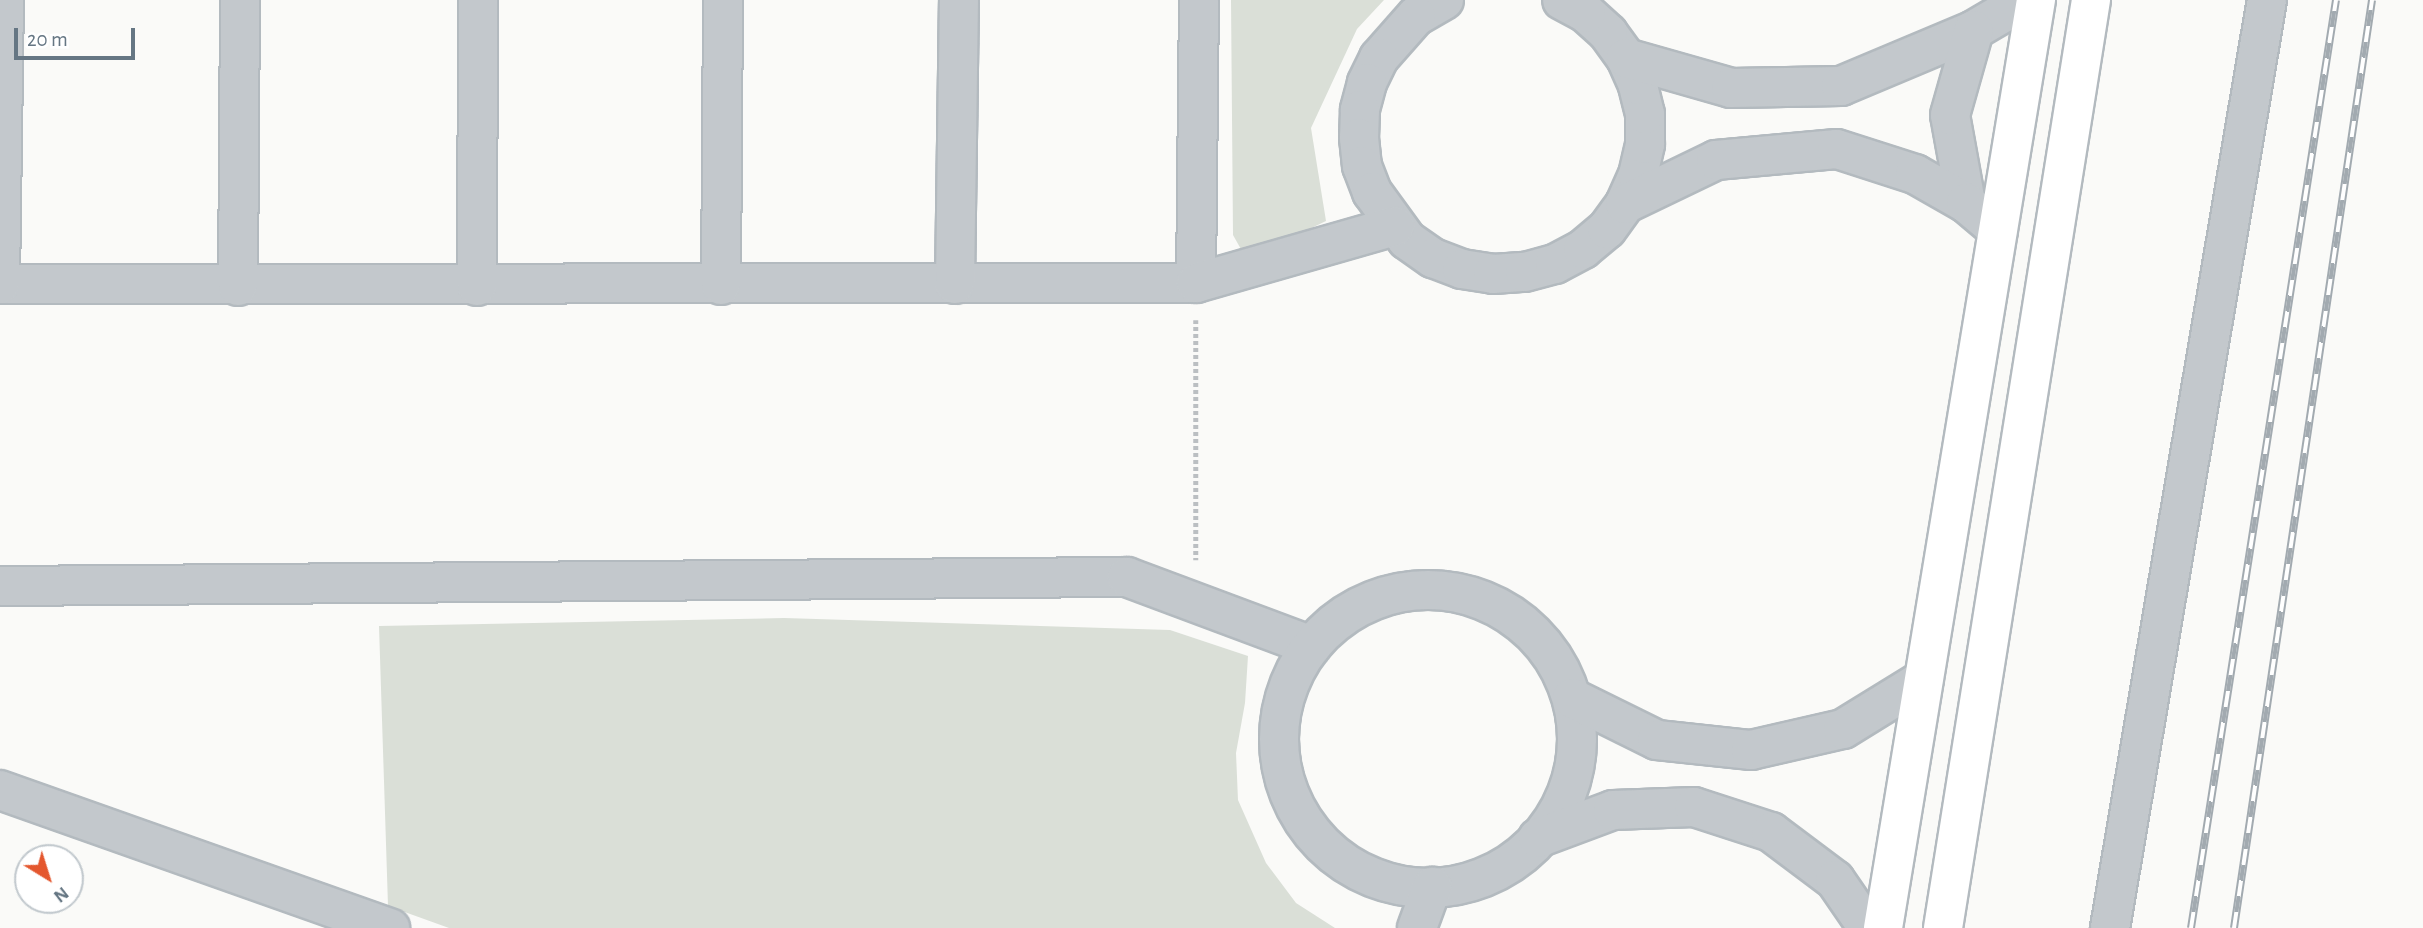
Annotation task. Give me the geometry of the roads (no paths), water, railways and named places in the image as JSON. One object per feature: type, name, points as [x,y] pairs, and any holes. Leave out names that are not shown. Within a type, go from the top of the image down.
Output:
[{"type":"main road","points":[[1883,928],[2036,0]]},
{"type":"main road","points":[[1943,928],[2091,0]]},
{"type":"main road","points":[[2017,111],[2072,119]]},
{"type":"street","points":[[4,0],[0,284],[1196,284],[1395,226]]},
{"type":"street","points":[[238,286],[240,0]]},
{"type":"street","points":[[477,286],[478,0]]},
{"type":"street","points":[[721,285],[723,0]]},
{"type":"street","points":[[955,284],[959,0]]},
{"type":"street","points":[[1196,284],[1199,0]]},
{"type":"street","points":[[1444,0],[1416,16],[1390,43],[1367,83],[1360,110],[1362,166],[1372,192],[1407,240],[1433,258],[1462,269],[1493,274],[1525,272],[1555,264],[1583,249],[1606,229],[1625,204],[1638,175],[1645,144],[1645,114],[1638,85],[1626,58],[1601,26],[1562,0]]},
{"type":"street","points":[[1626,58],[1731,88],[1841,86],[1974,30],[2025,0]]},
{"type":"street","points":[[2110,928],[2267,0]]},
{"type":"street","points":[[1966,203],[1950,115],[1974,30]]},
{"type":"street","points":[[1625,204],[1716,160],[1837,149],[1915,174],[1966,203],[1998,230]]},
{"type":"street","points":[[0,586],[1127,577],[1312,646]]},
{"type":"street","points":[[1425,590],[1458,593],[1489,603],[1518,619],[1541,641],[1560,668],[1572,698],[1577,728],[1575,758],[1569,787],[1556,814],[1538,838],[1516,859],[1490,874],[1461,884],[1432,887],[1403,885],[1374,878],[1347,864],[1324,846],[1305,824],[1291,798],[1282,769],[1279,737],[1282,705],[1294,674],[1312,646],[1334,623],[1362,605],[1393,594],[1425,590]]},
{"type":"street","points":[[1572,698],[1657,740],[1751,750],[1843,729],[1924,679]]},
{"type":"street","points":[[0,790],[390,928]]},
{"type":"street","points":[[1538,838],[1613,810],[1694,807],[1771,832],[1835,880],[1868,928]]},
{"type":"street","points":[[1417,928],[1432,887]]},
{"type":"railway","points":[[2191,928],[2336,0]]},
{"type":"railway","points":[[2234,928],[2372,0]]}]
